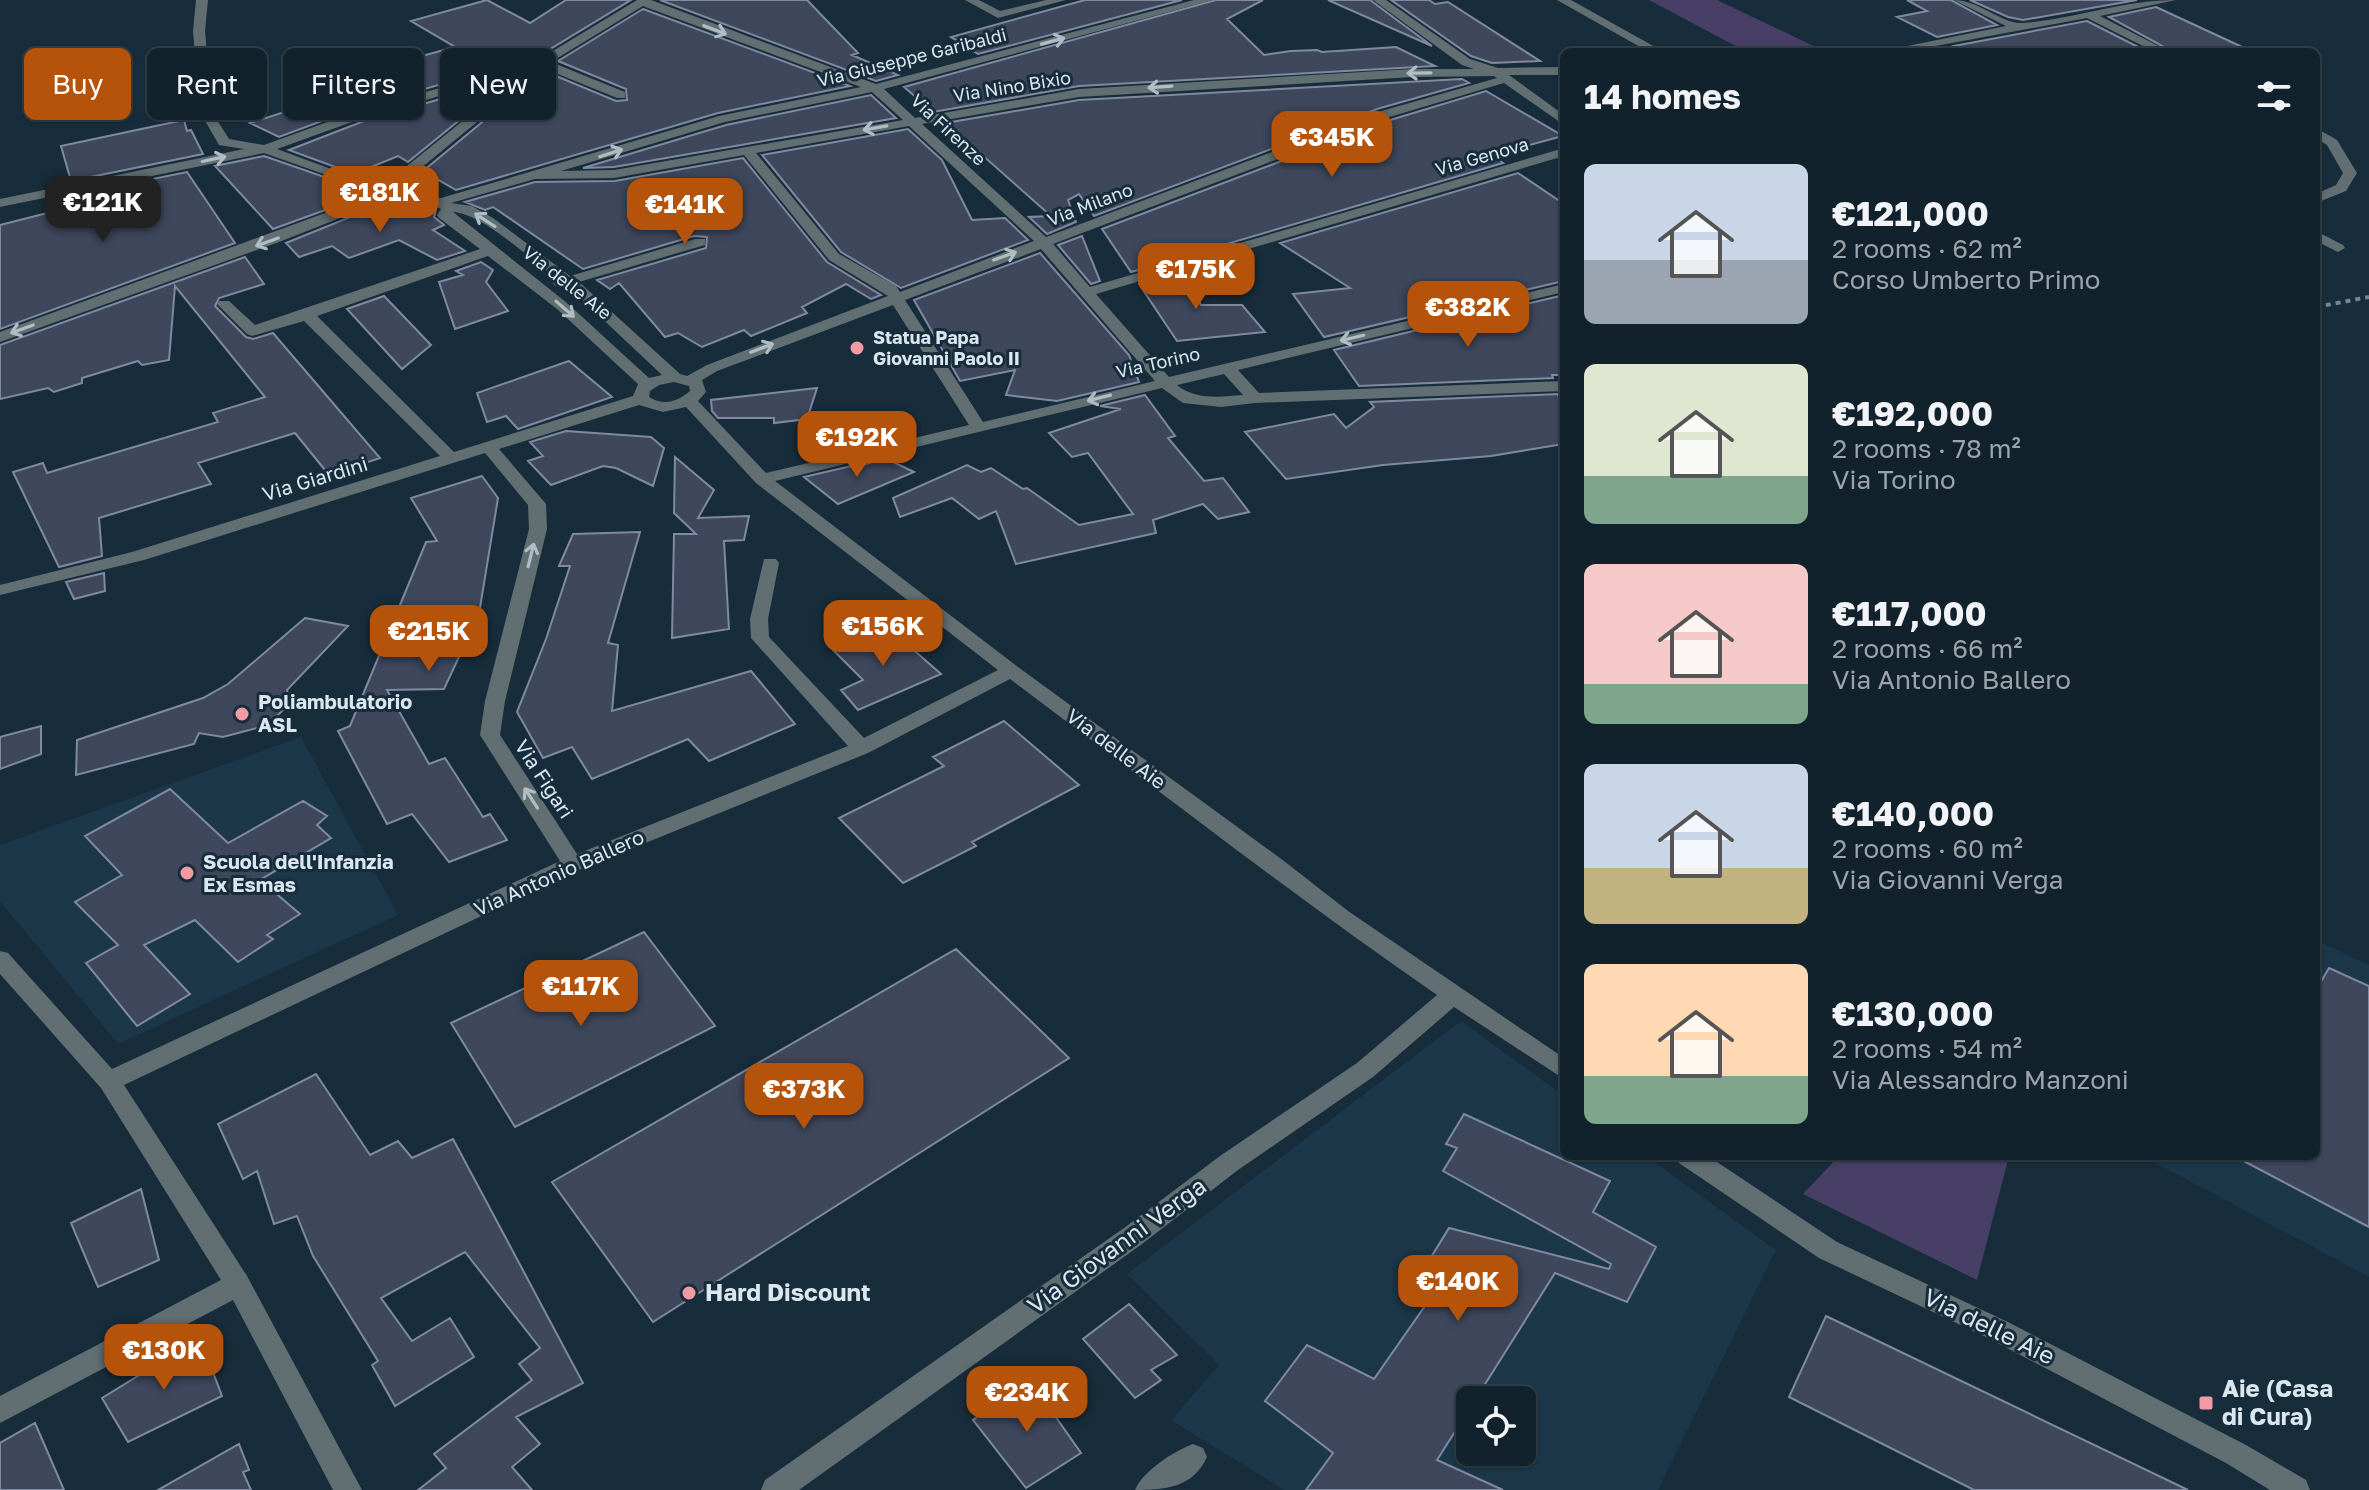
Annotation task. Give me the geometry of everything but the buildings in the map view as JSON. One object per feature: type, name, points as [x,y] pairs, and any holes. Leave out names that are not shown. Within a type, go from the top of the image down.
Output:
[{"type":"street","points":[[202,0],[199,31],[206,112],[224,142],[265,149],[357,181],[365,195]]},
{"type":"street","points":[[971,0],[998,15],[1060,0]]},
{"type":"street","name":"Via Giuseppe Garibaldi","points":[[445,205],[723,119],[875,88],[1207,0]]},
{"type":"street","points":[[1379,0],[1466,62],[1502,75],[1560,118]]},
{"type":"street","points":[[1563,0],[1651,48]]},
{"type":"street","points":[[1960,0],[2020,29]]},
{"type":"street","points":[[1910,48],[2170,0]]},
{"type":"street","points":[[556,54],[644,1]]},
{"type":"street","name":"Via Firenze","points":[[644,1],[875,88],[1043,242],[1164,382]]},
{"type":"street","points":[[2089,15],[2156,48]]},
{"type":"street","points":[[1949,42],[1961,48]]},
{"type":"street","points":[[556,69],[621,95]]},
{"type":"street","name":"Via Nino Bixio","points":[[536,175],[614,174],[1107,91],[1413,73],[1502,75],[1560,71]]},
{"type":"street","name":"Via Milano","points":[[691,380],[712,368],[895,297],[1382,115],[1502,75]]},
{"type":"street","points":[[0,203],[265,149],[359,115],[440,92]]},
{"type":"street","points":[[0,337],[301,229],[365,195],[395,183],[469,120]]},
{"type":"street","points":[[2320,135],[2332,143],[2350,173],[2341,188],[2320,197]]},
{"type":"street","points":[[747,151],[834,257],[891,289],[979,428]]},
{"type":"street","name":"Via Genova","points":[[1089,292],[1560,153]]},
{"type":"street","points":[[395,183],[407,190],[402,197]]},
{"type":"street","name":"Via delle Aie","points":[[365,195],[388,202],[402,197],[467,209],[488,221],[617,322],[674,377]]},
{"type":"street","name":"Via delle Aie","points":[[445,205],[444,215],[541,289],[644,392]]},
{"type":"street","points":[[2320,237],[2338,248]]},
{"type":"street","points":[[541,289],[700,242]]},
{"type":"street","points":[[224,304],[252,331],[307,315],[491,250]]},
{"type":"street","name":"Via Torino","points":[[762,479],[1560,289]]},
{"type":"street","points":[[307,315],[453,460]]},
{"type":"street","points":[[1227,368],[1255,398]]},
{"type":"street","points":[[644,392],[661,407],[689,401],[699,387],[691,380],[674,377]]},
{"type":"street","name":"Via Giardini","points":[[0,590],[129,559],[490,449],[644,392],[674,377]]},
{"type":"street","points":[[1164,382],[1183,398],[1221,402],[1255,398],[1560,386]]},
{"type":"street","name":"Via delle Aie","points":[[689,401],[762,479],[1011,671],[1276,866],[1340,917],[1560,1067]]},
{"type":"street","name":"Via Figari","points":[[490,449],[537,504],[538,529],[495,701],[490,735],[573,864]]},
{"type":"street","points":[[770,563],[759,619],[760,638],[861,748]]},
{"type":"street","name":"Via Antonio Ballero","points":[[109,1081],[573,864],[861,748],[1011,671]]},
{"type":"street","points":[[0,959],[109,1081],[238,1284],[348,1490]]},
{"type":"street","name":"Via Giovanni Verga","points":[[775,1490],[1120,1245],[1229,1163],[1365,1070],[1453,995]]},
{"type":"street","name":"Via delle Aie","points":[[1694,1160],[1828,1250],[1998,1330],[2236,1454],[2296,1490]]},
{"type":"street","points":[[0,1410],[238,1284]]},
{"type":"street","points":[[1149,1490],[1193,1457]]},
{"type":"path","points":[[2320,306],[2369,297]]},
{"type":"shaded area","points":[[1649,0],[1717,0],[1818,48],[1739,48]]},
{"type":"shaded area","name":"Scuola dell'Infanzia Ex Esmas","points":[[301,737],[398,915],[118,1044],[0,901],[0,845]]},
{"type":"shaded area","points":[[2320,942],[2369,965],[2369,1277],[2150,1160],[2320,1160]]},
{"type":"shaded area","points":[[1461,1021],[1560,1093],[1560,1160],[1652,1160],[1776,1250],[1658,1490],[1284,1490],[1171,1420],[1219,1365],[1127,1274]]},
{"type":"shaded area","points":[[1835,1160],[2008,1160],[1977,1280],[1803,1194]]},
{"type":"place","name":"Statua Papa Giovanni Paolo II","points":[[857,348]]},
{"type":"place","name":"Poliambulatorio ASL","points":[[242,714]]},
{"type":"place","name":"Scuola dell'Infanzia Ex Esmas","points":[[187,873]]},
{"type":"place","name":"Hard Discount","points":[[689,1293]]},
{"type":"place","name":"Aie (Casa di Cura)","points":[[2206,1403]]}]
